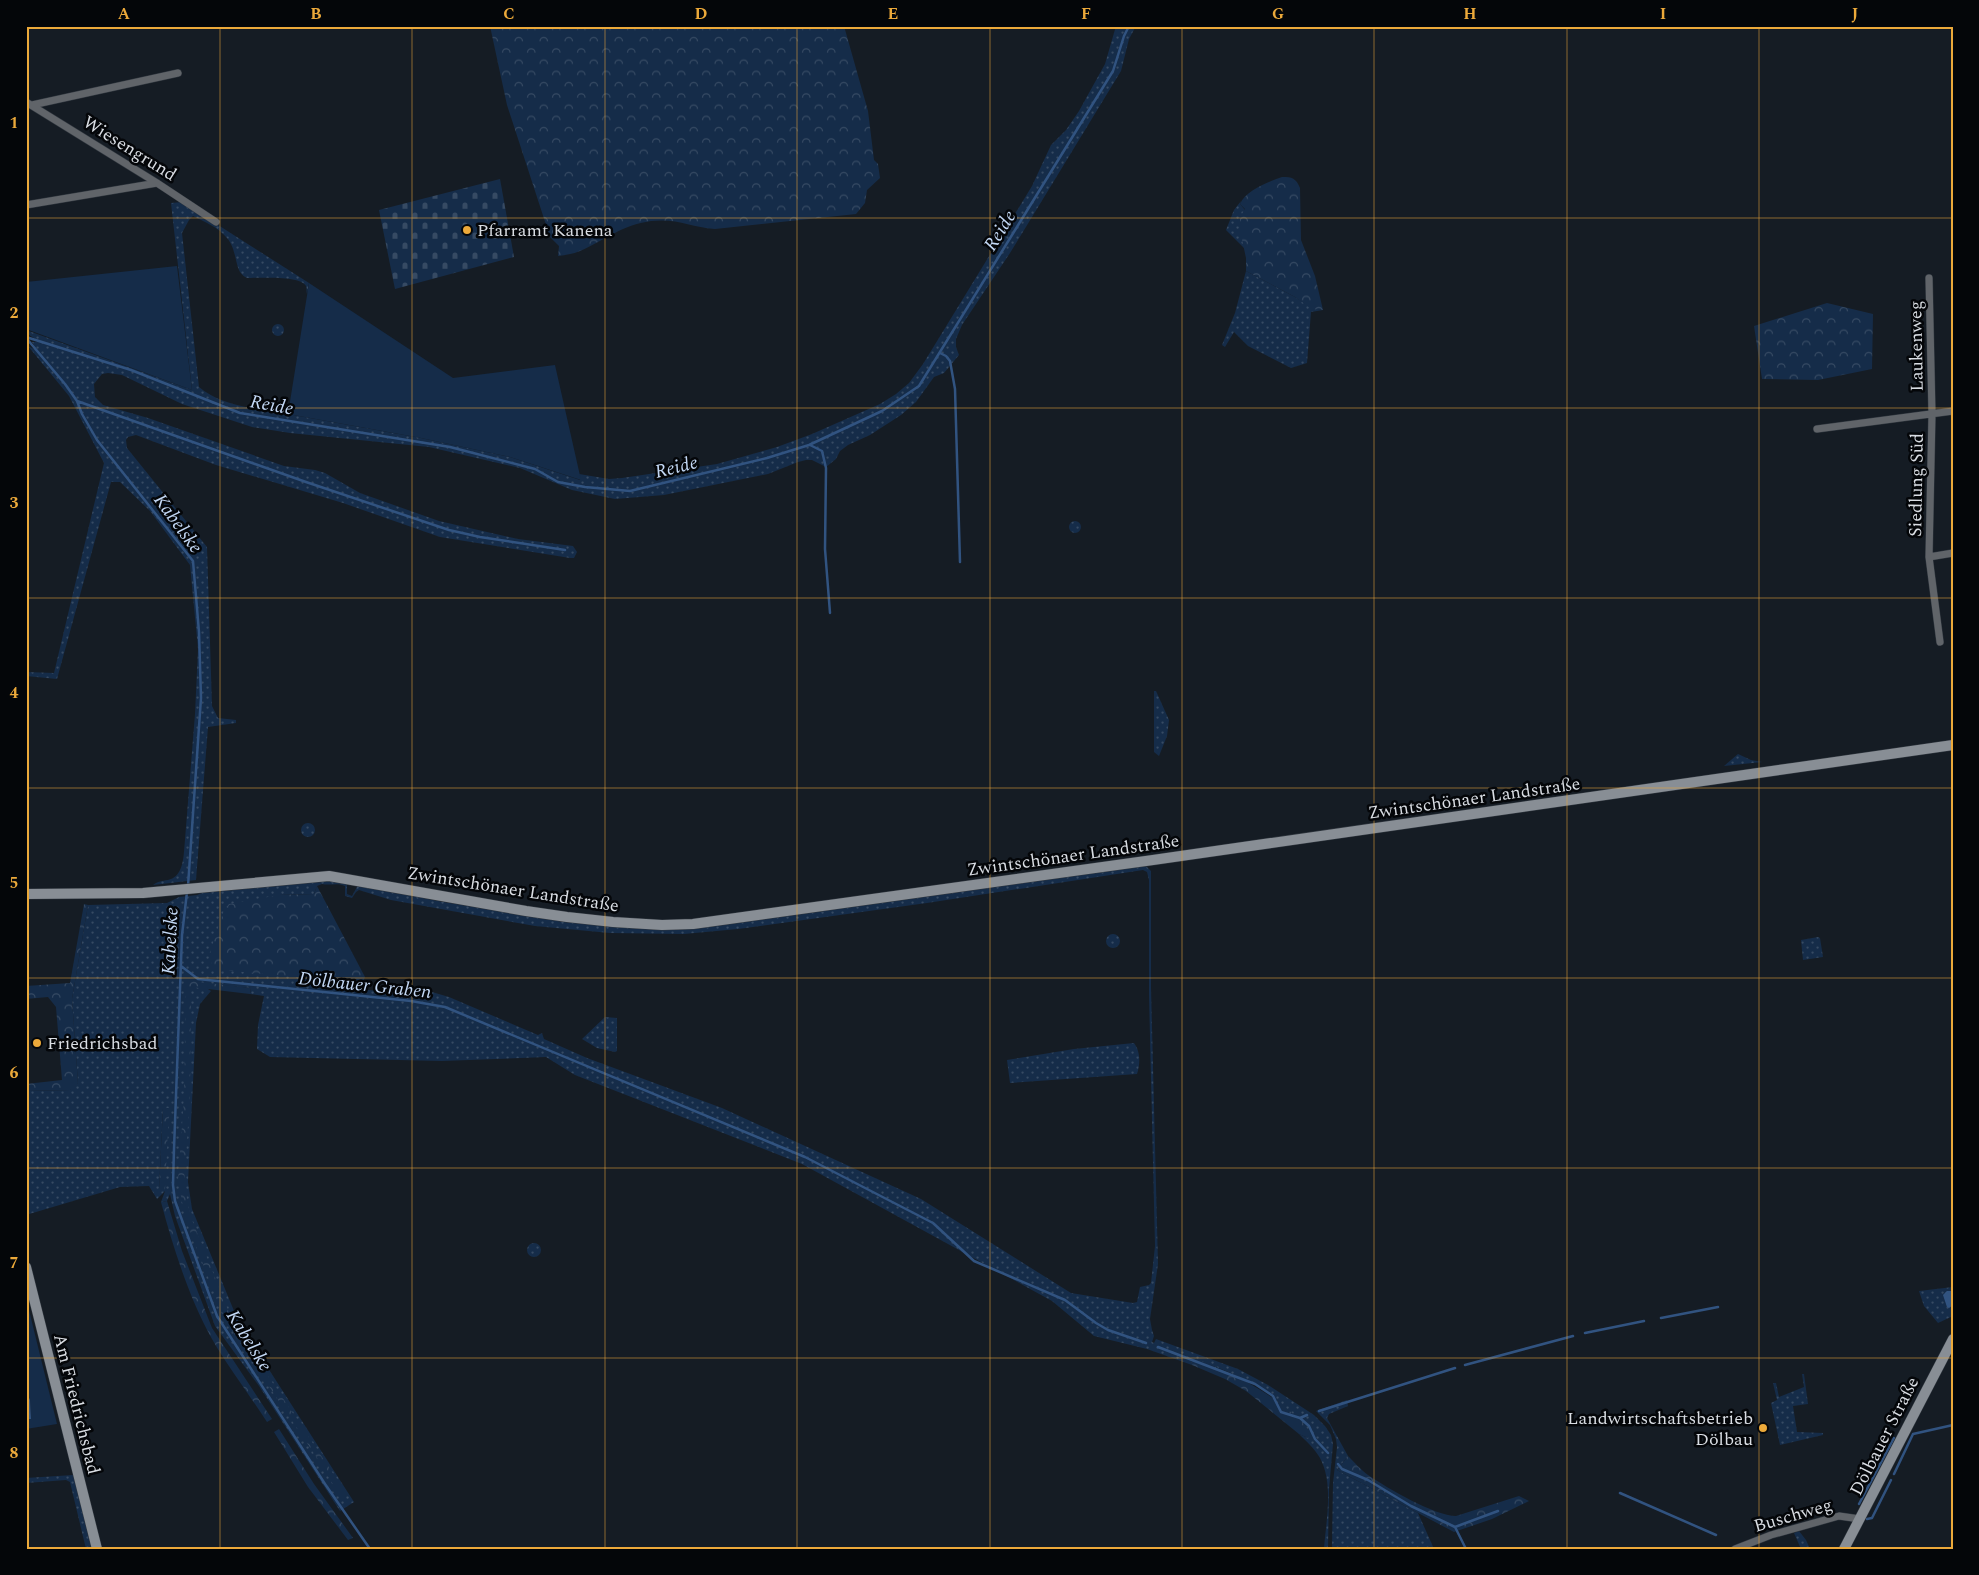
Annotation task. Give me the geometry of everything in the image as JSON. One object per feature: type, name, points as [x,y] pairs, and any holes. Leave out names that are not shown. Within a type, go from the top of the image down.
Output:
[{"type":"main road","name":"Zwintschönaer Landstraße","points":[[26,894],[120,894],[329,876],[567,917],[613,922],[693,924],[1163,859],[1953,745]]},
{"type":"main road","name":"Am Friedrichsbad","points":[[26,1267],[97,1549]]},
{"type":"main road","name":"Dölbauer Straße","points":[[1844,1549],[1953,1339]]},
{"type":"street","points":[[28,104],[178,72]]},
{"type":"street","name":"Wiesengrund","points":[[28,104],[158,183],[216,222]]},
{"type":"street","points":[[26,205],[158,183]]},
{"type":"street","name":"Laukenweg","points":[[1929,278],[1932,414]]},
{"type":"street","points":[[1817,428],[1953,411]]},
{"type":"street","name":"Siedlung Süd","points":[[1932,414],[1930,557],[1940,642]]},
{"type":"street","name":"Siedlung Süd","points":[[1930,557],[1953,554]]},
{"type":"street","name":"Buschweg","points":[[1735,1549],[1771,1534],[1839,1516],[1860,1519]]},
{"type":"green space","points":[[490,26],[844,26],[868,111],[874,160],[878,164],[880,178],[867,190],[865,203],[856,214],[715,229],[669,221],[651,221],[622,229],[577,252],[558,256],[559,246],[550,237],[507,105]]},
{"type":"green space","points":[[1116,26],[1136,26],[1129,39],[1121,71],[1010,253],[962,325],[956,339],[959,355],[944,373],[934,377],[916,402],[901,415],[870,435],[848,445],[826,467],[812,460],[806,460],[768,474],[664,495],[615,499],[572,490],[520,468],[429,447],[290,433],[252,427],[182,404],[122,375],[102,374],[94,384],[95,397],[103,405],[148,418],[284,466],[325,473],[360,493],[439,521],[518,539],[573,546],[577,552],[574,558],[570,558],[440,537],[343,503],[216,465],[136,435],[128,437],[126,440],[127,448],[207,547],[212,706],[218,718],[236,720],[236,723],[208,727],[196,880],[153,885],[176,876],[179,873],[184,856],[198,649],[190,565],[150,511],[120,482],[111,482],[57,679],[26,676],[26,672],[54,673],[104,463],[69,396],[28,346],[34,349],[35,347],[32,342],[37,342],[37,340],[26,333],[26,330],[192,390],[171,203],[182,202],[309,283],[307,294],[306,286],[296,280],[247,278],[240,271],[231,243],[220,231],[193,216],[189,220],[182,233],[199,387],[217,398],[250,408],[283,414],[287,408],[288,414],[421,438],[510,457],[580,480],[579,474],[609,479],[717,464],[777,447],[812,434],[880,404],[909,383],[923,364],[1032,186],[1051,145],[1066,130],[1079,111],[1105,64]]},
{"type":"green space","points":[[1282,177],[1293,179],[1300,188],[1301,240],[1315,276],[1323,310],[1312,309],[1295,297],[1246,271],[1246,258],[1240,230],[1240,217],[1245,209],[1240,204],[1252,191]]},
{"type":"green space","points":[[500,179],[514,257],[395,289],[379,210]]},
{"type":"green space","points":[[1241,201],[1240,204],[1245,210],[1241,223],[1245,249],[1226,230],[1234,210]]},
{"type":"green space","points":[[177,266],[192,390],[26,329],[26,282]]},
{"type":"green space","points":[[1246,271],[1312,308],[1323,310],[1311,312],[1307,363],[1291,368],[1248,346],[1234,332],[1225,347],[1222,345],[1235,313]]},
{"type":"green space","points":[[309,283],[453,378],[555,365],[581,480],[510,457],[421,438],[288,414]]},
{"type":"green space","points":[[1827,303],[1873,314],[1872,369],[1818,380],[1762,379],[1754,326]]},
{"type":"green space","points":[[276,324],[280,324],[284,330],[280,336],[276,336],[272,332],[272,328]]},
{"type":"green space","points":[[1073,521],[1077,521],[1081,527],[1077,533],[1073,533],[1069,529],[1069,525]]},
{"type":"green space","points":[[1154,691],[1156,691],[1169,720],[1167,736],[1159,756],[1154,752]]},
{"type":"green space","points":[[1738,754],[1751,760],[1762,762],[1724,766]]},
{"type":"green space","points":[[308,823],[313,825],[315,830],[313,835],[308,837],[303,835],[301,830],[303,825]]},
{"type":"green space","points":[[1146,866],[1151,871],[1151,988],[1158,1264],[1150,1319],[1154,1336],[1152,1342],[1154,1343],[1156,1339],[1238,1369],[1268,1385],[1314,1415],[1325,1426],[1331,1435],[1333,1444],[1329,1489],[1328,1549],[1324,1549],[1328,1491],[1324,1468],[1316,1451],[1299,1434],[1308,1438],[1282,1406],[1265,1390],[1234,1374],[1191,1358],[1192,1365],[1147,1349],[1094,1336],[1052,1301],[802,1164],[575,1075],[546,1057],[442,1061],[270,1057],[257,1049],[258,1025],[264,996],[250,994],[251,988],[199,983],[211,991],[200,1004],[196,1023],[188,1182],[192,1209],[239,1323],[354,1502],[340,1511],[259,1386],[215,1326],[175,1216],[170,1194],[167,1201],[161,1202],[165,1191],[157,1199],[149,1186],[120,1187],[26,1215],[26,1091],[70,1090],[78,1083],[72,999],[88,905],[167,903],[179,897],[202,893],[327,881],[347,883],[347,894],[352,896],[358,885],[438,901],[564,922],[688,928],[714,926]],"holes":[[[1143,870],[1147,872],[1149,880],[1149,994],[1155,1246],[1151,1283],[1140,1287],[1137,1302],[1133,1303],[1071,1293],[921,1199],[722,1108],[587,1058],[544,1039],[542,1033],[538,1035],[449,997],[432,992],[429,995],[368,990],[363,986],[365,977],[354,983],[279,895],[314,894],[317,886],[322,884],[340,884],[345,886],[345,896],[352,898],[359,890],[391,900],[535,926],[610,933],[684,934],[738,929],[927,903]],[[163,1108],[165,1190],[159,1190]]]},
{"type":"green space","points":[[317,886],[365,977],[354,983],[213,969],[209,955],[224,910],[229,904],[279,895],[314,894]]},
{"type":"green space","points":[[84,904],[88,905],[72,999],[78,1083],[75,1088],[70,1090],[26,1091],[26,1084],[62,1080],[56,1007],[48,997],[26,999],[26,986],[70,983]]},
{"type":"green space","points":[[1110,934],[1116,934],[1120,941],[1116,948],[1110,948],[1106,944],[1106,938]]},
{"type":"green space","points":[[1820,938],[1823,957],[1803,960],[1801,940]]},
{"type":"green space","points":[[186,974],[198,982],[251,988],[250,994],[191,987],[190,1096],[184,1183],[190,1215],[228,1310],[240,1334],[346,1493],[340,1496],[317,1458],[236,1337],[221,1310],[185,1218],[178,1180],[184,1098]]},
{"type":"green space","points":[[605,1017],[617,1018],[617,1051],[615,1052],[597,1048],[582,1039]]},
{"type":"green space","points":[[1134,1043],[1138,1050],[1139,1058],[1137,1074],[1010,1083],[1007,1060],[1074,1049]]},
{"type":"green space","points":[[163,1108],[169,1108],[165,1190],[159,1190]]},
{"type":"green space","points":[[167,1201],[182,1251],[212,1328],[272,1419],[267,1422],[218,1349],[196,1307],[176,1254],[161,1202]]},
{"type":"green space","points":[[531,1243],[537,1243],[541,1250],[537,1257],[531,1257],[527,1253],[527,1247]]},
{"type":"green space","points":[[1953,1287],[1953,1316],[1938,1323],[1924,1306],[1919,1291]]},
{"type":"green space","points":[[26,1298],[57,1424],[26,1429],[26,1419],[31,1419],[30,1400],[26,1390]]},
{"type":"green space","points":[[1191,1357],[1231,1374],[1269,1395],[1298,1418],[1312,1436],[1308,1438],[1299,1434],[1246,1391],[1225,1379],[1192,1365]]},
{"type":"green space","points":[[1802,1374],[1804,1374],[1808,1404],[1793,1406],[1797,1432],[1823,1433],[1823,1435],[1780,1445],[1771,1403],[1777,1400],[1773,1383],[1776,1383],[1779,1397],[1804,1387]]},
{"type":"green space","points":[[1347,1400],[1348,1406],[1329,1414],[1327,1418],[1348,1456],[1337,1470],[1418,1513],[1434,1549],[1332,1549],[1333,1483],[1337,1447],[1330,1425],[1316,1411]]},
{"type":"green space","points":[[279,1429],[314,1484],[353,1538],[348,1540],[308,1487],[274,1432]]},
{"type":"green space","points":[[1348,1456],[1365,1473],[1387,1487],[1411,1500],[1447,1515],[1456,1516],[1519,1496],[1529,1501],[1492,1519],[1454,1532],[1337,1470]]},
{"type":"green space","points":[[73,1475],[92,1549],[86,1549],[70,1482],[66,1480],[26,1483],[26,1478]]},
{"type":"green space","points":[[1799,1531],[1810,1549],[1801,1549],[1794,1533]]},
{"type":"water","points":[[1947,1291],[1953,1291],[1953,1305],[1949,1308],[1943,1295]]},
{"type":"water","points":[[26,1390],[30,1400],[31,1419],[26,1419]]},
{"type":"waterway","name":"Reide","points":[[26,337],[131,370],[240,413],[450,447],[535,469],[558,482],[585,487],[630,491],[767,458],[809,445],[882,411],[919,386],[1113,71],[1129,26]]},
{"type":"waterway","name":"Kabelske","points":[[27,339],[77,401],[97,440],[193,561],[199,632],[201,698],[188,886]]},
{"type":"waterway","points":[[940,353],[950,361],[955,389],[960,562]]},
{"type":"waterway","points":[[77,401],[306,482],[449,530],[480,537],[565,550]]},
{"type":"waterway","points":[[810,445],[822,451],[826,468],[825,549],[830,613]]},
{"type":"waterway","name":"Kabelske","points":[[187,892],[182,935],[173,1185],[175,1201],[217,1316],[325,1484],[370,1549]]},
{"type":"waterway","name":"Dölbauer Graben","points":[[181,966],[198,979],[411,1001],[445,1007],[805,1157],[933,1223],[974,1261],[1065,1300],[1108,1330],[1146,1343]]},
{"type":"waterway","points":[[1661,1318],[1718,1307]]},
{"type":"waterway","points":[[1585,1333],[1644,1321]]},
{"type":"waterway","points":[[1465,1365],[1573,1336]]},
{"type":"waterway","name":"Dölbauer Graben","points":[[1158,1347],[1255,1384],[1273,1396],[1281,1412],[1300,1418],[1309,1426],[1315,1439],[1328,1453]]},
{"type":"waterway","points":[[1319,1411],[1455,1368]]},
{"type":"waterway","name":"Dölbauer Graben","points":[[1300,1418],[1307,1415]]},
{"type":"waterway","name":"Dölbauer Graben","points":[[1894,1474],[1913,1434],[1953,1425]]},
{"type":"waterway","points":[[1859,1504],[1894,1438]]},
{"type":"waterway","name":"Dölbauer Graben","points":[[1338,1464],[1342,1469],[1368,1480],[1411,1506],[1455,1527],[1498,1511]]},
{"type":"waterway","name":"Dölbauer Graben","points":[[1867,1519],[1872,1518],[1891,1480]]},
{"type":"waterway","name":"Dölbauer Graben","points":[[1620,1493],[1716,1535]]},
{"type":"waterway","points":[[1455,1527],[1466,1549]]},
{"type":"place","name":"Pfarramt Kanena","points":[[467,230]]},
{"type":"place","name":"Friedrichsbad","points":[[37,1043]]},
{"type":"place","name":"Landwirtschaftsbetrieb Dölbau","points":[[1763,1428]]}]
